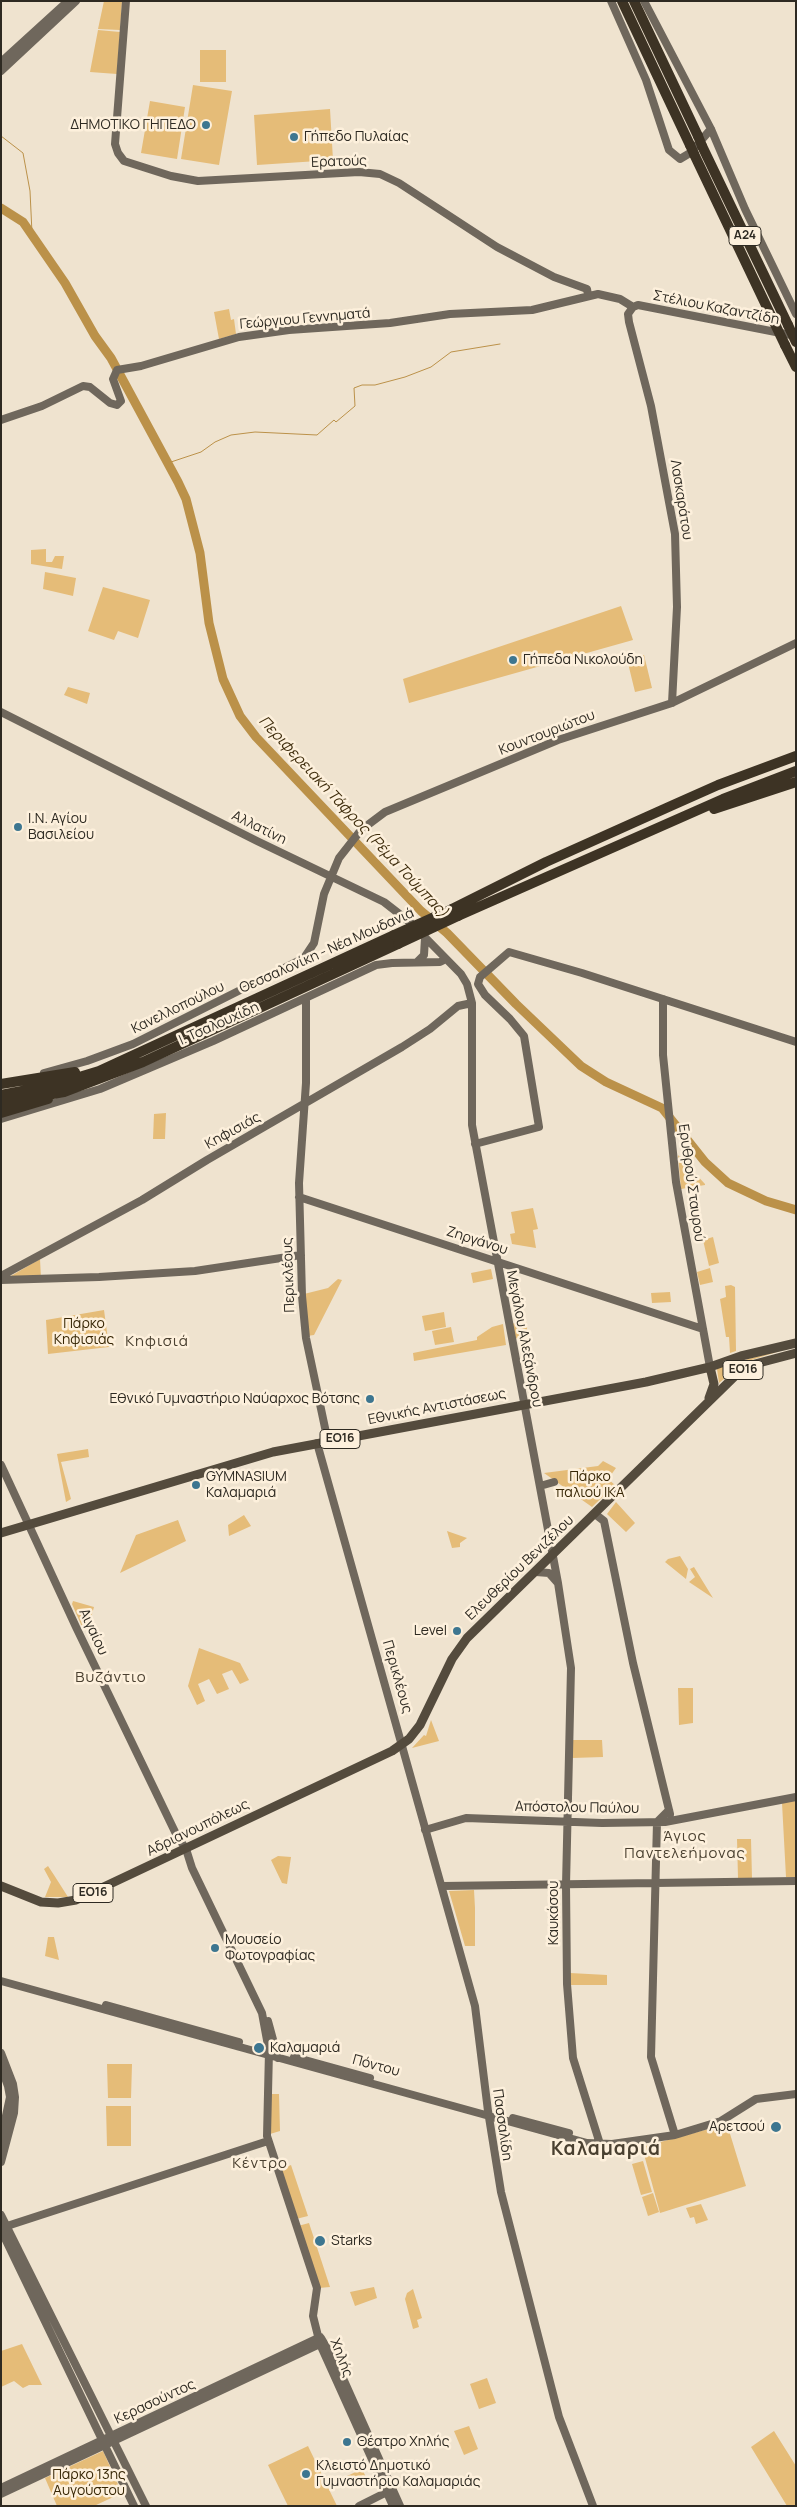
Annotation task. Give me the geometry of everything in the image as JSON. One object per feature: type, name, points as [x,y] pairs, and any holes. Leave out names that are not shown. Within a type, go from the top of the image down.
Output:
[{"type":"highway","name":"Α24","points":[[622,1],[796,367]]},
{"type":"highway","name":"Α24","points":[[634,1],[796,342]]},
{"type":"highway","points":[[750,772],[796,748]]},
{"type":"highway","name":"Θεσσαλονίκη - Νέα Μουδανιά","points":[[455,912],[546,862],[750,772],[796,756]]},
{"type":"highway","name":"Θεσσαλονίκη - Νέα Μουδανιά","points":[[1,1103],[64,1092],[160,1055],[455,912],[796,770]]},
{"type":"highway","points":[[679,818],[754,798],[796,782]]},
{"type":"highway","name":"Θεσσαλονίκη - Νέα Μουδανιά","points":[[1,1095],[77,1078],[99,1071],[145,1049],[396,940]]},
{"type":"highway","points":[[1,1084],[87,1069],[145,1049]]},
{"type":"highway","points":[[1,1113],[40,1103],[64,1092]]},
{"type":"main road","points":[[1,62],[68,1]]},
{"type":"main road","points":[[1,71],[76,1]]},
{"type":"main road","name":"Ερατούς","points":[[126,1],[116,148],[120,156],[134,165],[171,176],[198,181],[359,172],[380,174],[398,183],[497,247],[554,277],[587,289],[588,295]]},
{"type":"main road","points":[[611,1],[629,38],[653,98],[667,146],[680,159],[690,153],[711,129]]},
{"type":"main road","points":[[644,1],[711,129],[745,209],[796,314]]},
{"type":"main road","name":"Γεώργιου Γεννηματά","points":[[1,420],[42,406],[83,386],[93,389],[106,400],[117,405],[121,401],[113,379],[121,369],[141,366],[248,335],[289,330],[390,323],[450,314],[532,310],[588,295],[606,294],[633,307]]},
{"type":"main road","name":"Στέλιου Καζαντζίδη","points":[[633,307],[638,305],[796,336]]},
{"type":"main road","name":"Λασκαράτου","points":[[633,307],[628,319],[651,406],[675,534],[677,607],[672,703]]},
{"type":"main road","name":"Κουντουριώτου","points":[[330,876],[348,844],[361,830],[396,806],[551,743],[672,703],[796,643]]},
{"type":"main road","name":"Αλλατίνη","points":[[1,712],[394,908],[465,979],[472,1003]]},
{"type":"main road","name":"Κανελλοπούλου","points":[[1,1080],[79,1064],[133,1044],[299,962],[308,954],[314,943],[322,901],[330,876]]},
{"type":"main road","points":[[415,962],[424,955],[426,938]]},
{"type":"main road","points":[[475,1144],[539,1127],[526,1040],[510,1019],[485,995],[478,984],[480,977],[509,952],[796,1042]]},
{"type":"main road","name":"Ι. Τσαλουχίδη","points":[[1,1119],[100,1089],[306,999],[376,965],[440,962],[446,959]]},
{"type":"main road","name":"Περικλέους","points":[[306,999],[304,1105],[299,1197],[304,1328],[328,1442]]},
{"type":"main road","name":"Ερυθρού Σταυρού","points":[[663,999],[665,1077],[680,1212],[710,1368]]},
{"type":"main road","name":"Κηφισιάς","points":[[1,1278],[142,1200],[207,1160],[423,1035],[458,1006],[472,1003]]},
{"type":"main road","name":"Μεγάλου Αλεξάνδρου","points":[[472,1003],[471,1110],[475,1144],[553,1555],[572,1678]]},
{"type":"main road","name":"Ζηργάνου","points":[[299,1197],[703,1330]]},
{"type":"main road","points":[[1,1278],[99,1277],[195,1271],[301,1255]]},
{"type":"main road","name":"Εθνικής Αντιστάσεως","points":[[29,1524],[226,1464],[273,1452],[710,1368],[741,1356],[796,1343]]},
{"type":"main road","name":"ΕΟ16","points":[[703,1406],[749,1367],[796,1352]]},
{"type":"main road","points":[[703,1406],[714,1387],[710,1368]]},
{"type":"main road","name":"Ελευθερίου Βενιζέλου","points":[[402,1745],[414,1734],[422,1722],[462,1643],[703,1406]]},
{"type":"main road","name":"Περικλέους","points":[[317,1444],[402,1745]]},
{"type":"main road","name":"Αιγαίου","points":[[1,1465],[183,1850],[262,2014],[271,2026],[278,2056]]},
{"type":"main road","points":[[540,1486],[554,1482]]},
{"type":"main road","points":[[595,1514],[604,1521],[633,1663],[671,1821]]},
{"type":"main road","name":"ΕΟ16","points":[[1,1533],[29,1524]]},
{"type":"main road","points":[[536,1572],[540,1570],[549,1573],[558,1583]]},
{"type":"main road","name":"Καυκάσου","points":[[572,1678],[566,1885],[566,1960],[573,2058],[600,2144]]},
{"type":"main road","name":"Πασσαλίδη","points":[[402,1745],[425,1830],[443,1886],[475,2006],[488,2114],[501,2192],[560,2417],[593,2506]]},
{"type":"main road","name":"Αδριανουπόλεως","points":[[1,1886],[38,1902],[67,1902],[88,1895],[377,1759],[402,1745]]},
{"type":"main road","name":"Απόστολου Παύλου","points":[[425,1830],[464,1818],[671,1821],[796,1798]]},
{"type":"main road","points":[[669,1810],[657,1822],[651,2056],[675,2135]]},
{"type":"main road","points":[[443,1886],[796,1881]]},
{"type":"main road","name":"Πόντου","points":[[1,1976],[278,2056],[600,2144],[675,2135],[714,2124],[756,2099],[784,2098],[796,2094]]},
{"type":"main road","name":"Πόντου","points":[[1,1981],[269,2053]]},
{"type":"main road","name":"Αιγαίου","points":[[262,2014],[269,2053],[268,2141],[317,2288],[313,2316],[320,2340]]},
{"type":"main road","points":[[1,2053],[10,2094],[9,2108],[1,2139]]},
{"type":"main road","points":[[1,2162],[15,2102],[14,2084],[3,2064]]},
{"type":"main road","points":[[3,2228],[268,2141]]},
{"type":"main road","points":[[1,2215],[3,2228],[134,2506]]},
{"type":"main road","points":[[3,2228],[146,2506]]},
{"type":"main road","name":"Κερασούντος","points":[[1,2494],[320,2340]]},
{"type":"main road","name":"Χηλής","points":[[320,2340],[393,2506]]},
{"type":"main road","name":"Χηλής","points":[[320,2340],[337,2365],[400,2506]]},
{"type":"main road","name":"Κερασούντος","points":[[1,2488],[104,2444]]},
{"type":"main road","points":[[359,2506],[386,2492]]},
{"type":"green space","points":[[104,1],[122,1],[120,30],[98,29]]},
{"type":"green space","points":[[98,30],[120,32],[117,74],[90,72]]},
{"type":"green space","points":[[200,50],[226,50],[226,82],[200,82]]},
{"type":"green space","name":"ΔΗΜΟΤΙΚΟ ΓΗΠΕΔΟ","points":[[193,85],[232,91],[219,165],[181,159]]},
{"type":"green space","name":"ΔΗΜΟΤΙΚΟ ΓΗΠΕΔΟ","points":[[150,101],[185,107],[177,159],[141,153]]},
{"type":"green space","name":"Γήπεδο Πυλαίας","points":[[330,109],[333,160],[257,165],[254,115]]},
{"type":"green space","points":[[229,309],[231,320],[234,319],[236,334],[219,339],[214,312]]},
{"type":"green space","points":[[46,549],[46,562],[52,562],[55,556],[64,556],[62,569],[31,564],[31,550]]},
{"type":"green space","points":[[45,572],[76,578],[73,596],[43,589]]},
{"type":"green space","points":[[103,587],[150,600],[138,638],[118,631],[114,640],[88,631]]},
{"type":"green space","name":"Γήπεδα Νικολούδη","points":[[621,606],[633,640],[409,703],[403,679]]},
{"type":"green space","points":[[644,655],[652,688],[635,692],[627,659]]},
{"type":"green space","points":[[68,687],[90,693],[87,704],[64,695]]},
{"type":"green space","points":[[166,1113],[165,1139],[153,1139],[154,1114]]},
{"type":"green space","points":[[678,1155],[705,1184],[705,1185],[681,1189]]},
{"type":"green space","points":[[533,1208],[538,1229],[533,1230],[536,1248],[512,1244],[510,1234],[515,1233],[511,1212]]},
{"type":"green space","points":[[713,1237],[719,1263],[709,1266],[703,1240]]},
{"type":"green space","points":[[40,1259],[41,1278],[4,1280]]},
{"type":"green space","points":[[710,1268],[713,1282],[700,1285],[697,1272]]},
{"type":"green space","points":[[491,1269],[493,1279],[473,1283],[471,1273]]},
{"type":"green space","points":[[338,1279],[342,1280],[314,1335],[307,1336],[304,1294],[328,1288]]},
{"type":"green space","points":[[731,1285],[735,1287],[736,1351],[730,1353],[729,1337],[726,1337],[720,1299],[726,1297],[725,1286]]},
{"type":"green space","points":[[670,1292],[671,1302],[652,1303],[651,1293]]},
{"type":"green space","name":"Πάρκο Κηφισιάς","points":[[104,1310],[109,1347],[48,1354],[46,1320]]},
{"type":"green space","points":[[444,1312],[446,1327],[425,1331],[422,1316]]},
{"type":"green space","points":[[526,1321],[528,1336],[513,1339],[510,1324]]},
{"type":"green space","points":[[503,1324],[506,1345],[414,1361],[413,1353],[477,1340],[477,1337],[492,1327]]},
{"type":"green space","points":[[451,1327],[454,1342],[435,1345],[432,1331]]},
{"type":"green space","points":[[796,1346],[745,1362],[719,1383],[717,1369],[719,1367]]},
{"type":"green space","points":[[88,1449],[89,1457],[61,1462],[71,1499],[66,1502],[57,1454]]},
{"type":"green space","name":"Πάρκο παλιού ΙΚΑ","points":[[603,1461],[616,1468],[608,1479],[615,1485],[592,1507],[544,1473],[598,1466]]},
{"type":"green space","points":[[616,1502],[635,1523],[626,1532],[607,1514]]},
{"type":"green space","points":[[244,1515],[251,1526],[229,1536],[228,1525]]},
{"type":"green space","points":[[178,1520],[186,1541],[120,1573],[136,1535]]},
{"type":"green space","points":[[447,1531],[467,1538],[460,1543],[460,1547],[452,1548]]},
{"type":"green space","points":[[680,1556],[688,1569],[686,1579],[665,1562],[668,1559]]},
{"type":"green space","points":[[694,1567],[713,1598],[689,1582],[695,1577],[690,1569]]},
{"type":"green space","points":[[73,1601],[94,1607],[90,1621],[83,1629],[72,1604]]},
{"type":"green space","points":[[199,1648],[240,1663],[249,1680],[240,1684],[232,1670],[222,1674],[229,1689],[217,1694],[209,1679],[198,1684],[205,1701],[197,1705],[188,1686]]},
{"type":"green space","points":[[678,1688],[693,1688],[693,1723],[679,1725]]},
{"type":"green space","points":[[431,1720],[439,1741],[412,1748],[424,1735],[426,1736]]},
{"type":"green space","points":[[572,1740],[602,1740],[603,1757],[572,1758]]},
{"type":"green space","points":[[796,1800],[796,1877],[786,1877],[782,1803]]},
{"type":"green space","points":[[737,1839],[751,1839],[752,1878],[738,1878]]},
{"type":"green space","points":[[278,1856],[291,1857],[287,1884],[282,1883],[271,1860]]},
{"type":"green space","points":[[48,1866],[68,1897],[45,1897],[51,1882],[44,1869]]},
{"type":"green space","points":[[474,1890],[475,1946],[465,1946],[449,1891]]},
{"type":"green space","points":[[48,1937],[54,1937],[59,1960],[45,1956]]},
{"type":"green space","points":[[570,1973],[607,1975],[607,1985],[571,1985]]},
{"type":"green space","points":[[107,2064],[132,2064],[131,2098],[108,2098]]},
{"type":"green space","points":[[270,2094],[279,2094],[280,2131],[270,2134]]},
{"type":"green space","points":[[106,2106],[131,2106],[131,2146],[107,2146]]},
{"type":"green space","points":[[727,2124],[746,2186],[660,2213],[642,2147]]},
{"type":"green space","points":[[643,2161],[652,2192],[641,2195],[632,2164]]},
{"type":"green space","points":[[291,2165],[308,2216],[296,2219],[281,2169]]},
{"type":"green space","points":[[653,2193],[659,2212],[648,2216],[642,2197]]},
{"type":"green space","points":[[701,2204],[708,2220],[696,2224],[694,2217],[690,2218],[686,2208]]},
{"type":"green space","points":[[309,2223],[330,2287],[319,2288],[298,2226]]},
{"type":"green space","points":[[374,2287],[377,2298],[355,2306],[350,2292]]},
{"type":"green space","points":[[413,2289],[422,2318],[417,2320],[419,2327],[413,2329],[405,2299],[407,2293]]},
{"type":"green space","points":[[22,2344],[42,2385],[29,2385],[23,2388],[14,2381],[1,2387],[1,2351]]},
{"type":"green space","points":[[487,2378],[496,2403],[479,2409],[470,2384]]},
{"type":"green space","points":[[469,2426],[478,2449],[464,2455],[454,2431]]},
{"type":"green space","points":[[774,2431],[796,2466],[796,2506],[787,2506],[751,2447]]},
{"type":"green space","points":[[308,2446],[337,2506],[288,2506],[268,2465]]},
{"type":"green space","name":"Πάρκο 13ης Αυγούστου","points":[[103,2451],[122,2493],[94,2506],[57,2506],[45,2478]]},
{"type":"green space","points":[[362,2469],[367,2479],[349,2487],[345,2477]]},
{"type":"waterway","points":[[1,136],[23,153],[30,191],[32,233]]},
{"type":"waterway","name":"Περιφερειακή Τάφρος (Ρέμα Τούμπας)","points":[[1,208],[23,222],[65,283],[95,336],[111,358],[178,482],[186,499],[200,553],[209,623],[223,679],[240,716],[256,737],[421,911],[447,933],[516,1004],[581,1066],[606,1082],[662,1108],[705,1162],[728,1183],[766,1201],[796,1210]]},
{"type":"waterway","points":[[168,463],[201,452],[215,442],[231,435],[255,432],[317,435],[334,420],[336,422],[355,406],[354,388],[405,377],[431,367],[451,352],[500,344]]},
{"type":"place","name":"ΔΗΜΟΤΙΚΟ ΓΗΠΕΔΟ","points":[[206,125]]},
{"type":"place","name":"Γήπεδο Πυλαίας","points":[[294,137]]},
{"type":"place","name":"Γήπεδα Νικολούδη","points":[[513,660]]},
{"type":"place","name":"Ι.Ν. Αγίου Βασιλείου","points":[[18,827]]},
{"type":"place","name":"Εθνικό Γυμναστήριο Ναύαρχος Βότσης","points":[[370,1399]]},
{"type":"place","name":"GYMNASIUM Καλαμαριά","points":[[196,1485]]},
{"type":"place","name":"Level","points":[[457,1631]]},
{"type":"place","name":"Μουσείο Φωτογραφίας","points":[[215,1948]]},
{"type":"place","name":"Καλαμαριά","points":[[259,2048]]},
{"type":"place","name":"Αρετσού","points":[[776,2127]]},
{"type":"place","name":"Starks","points":[[320,2241]]},
{"type":"place","name":"Θέατρο Χηλής","points":[[347,2442]]},
{"type":"place","name":"Κλειστό Δημοτικό Γυμναστήριο Καλαμαριάς","points":[[306,2474]]},
{"type":"district","name":"Κηφισιά","points":[[157,1342]]},
{"type":"district","name":"Βυζάντιο","points":[[111,1678]]},
{"type":"district","name":"Άγιος Παντελεήμονας","points":[[685,1846]]},
{"type":"district","name":"Καλαμαριά","points":[[606,2150]]},
{"type":"district","name":"Κέντρο","points":[[260,2164]]}]
